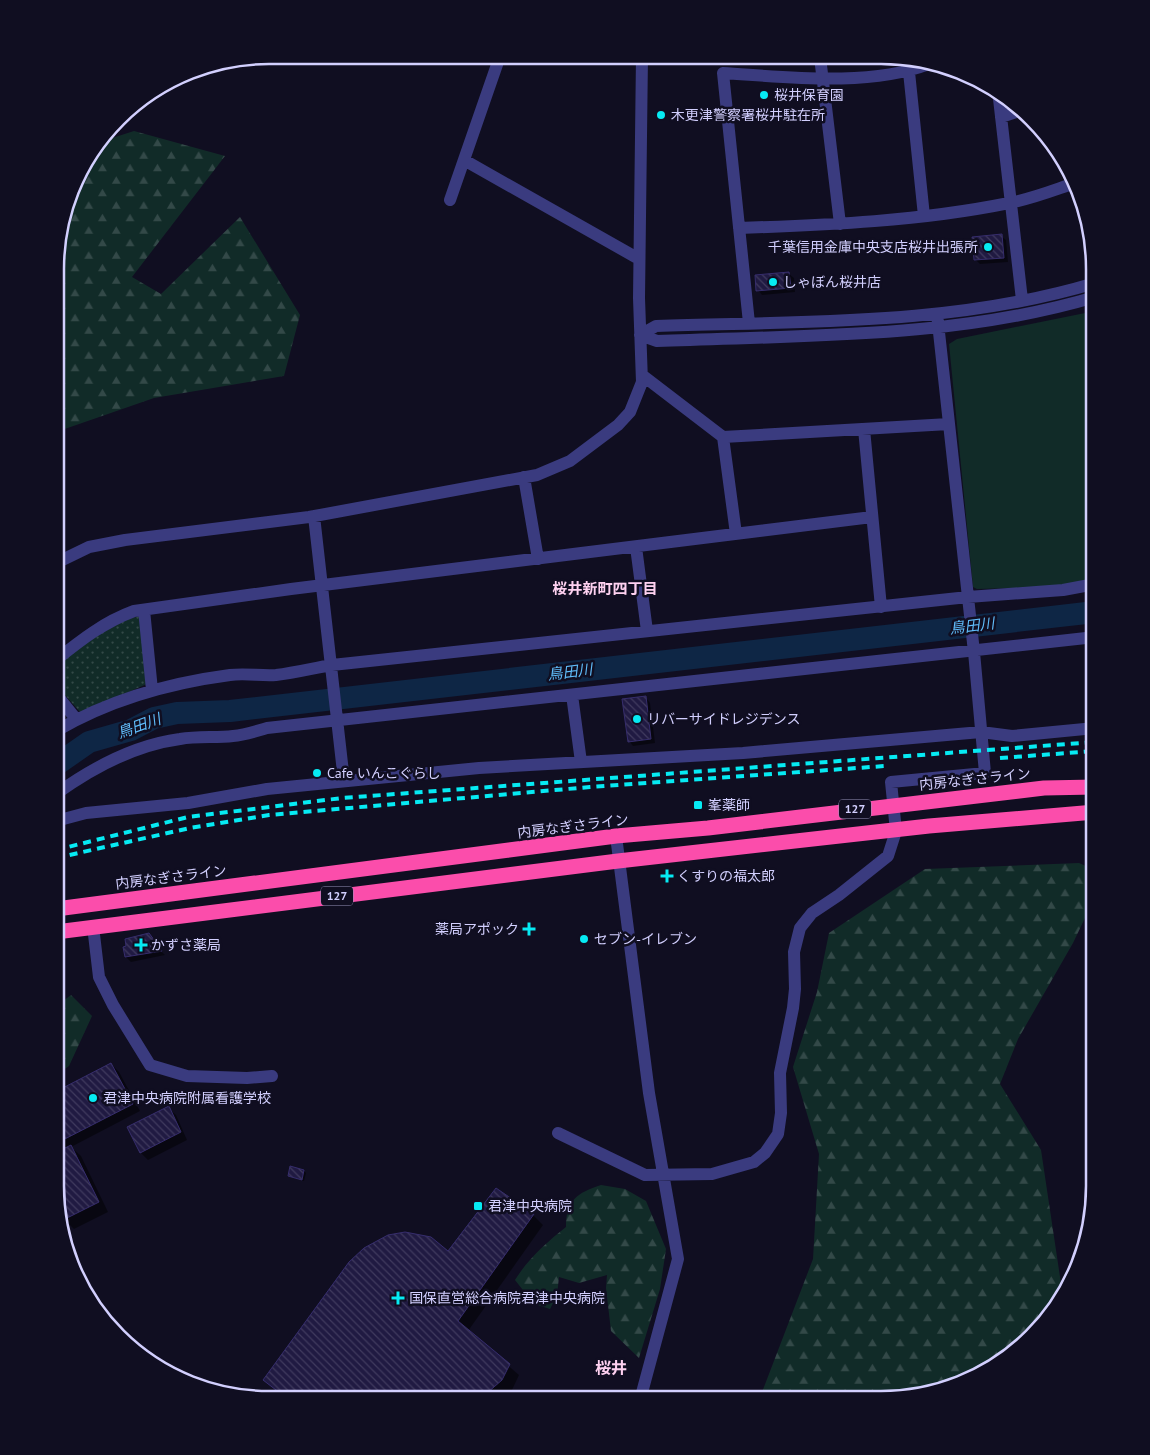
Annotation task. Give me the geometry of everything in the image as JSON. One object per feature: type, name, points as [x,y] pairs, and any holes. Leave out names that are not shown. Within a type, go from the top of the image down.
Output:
[{"type":"highway","name":"内房なぎさライン","points":[[64,908],[616,836],[708,828],[1044,788],[1086,787]]},
{"type":"highway","name":"127","points":[[64,931],[618,861],[929,826],[1086,813]]},
{"type":"street","points":[[450,200],[497,64]]},
{"type":"street","points":[[64,559],[89,548],[125,540],[314,516],[524,477],[555,469],[570,461],[618,425],[630,412],[642,382],[639,259],[642,64]]},
{"type":"street","points":[[821,64],[840,224]]},
{"type":"street","points":[[749,323],[723,73],[822,80],[909,72],[920,68]]},
{"type":"street","points":[[909,72],[924,216]]},
{"type":"street","points":[[999,101],[1022,300]]},
{"type":"street","points":[[1001,117],[1015,112]]},
{"type":"street","points":[[464,160],[639,259]]},
{"type":"street","points":[[739,228],[840,224],[924,216],[1011,203],[1069,185]]},
{"type":"street","points":[[640,335],[656,326],[878,320],[937,314],[1022,300],[1086,285]]},
{"type":"street","points":[[640,335],[657,341],[880,334],[939,328],[1028,314],[1086,299]]},
{"type":"street","points":[[558,1133],[645,1175],[712,1174],[754,1162],[765,1153],[778,1134],[781,1113],[780,1073],[796,989],[794,952],[800,928],[812,913],[839,895],[888,856],[896,831],[891,782],[985,774],[974,652],[937,314]]},
{"type":"street","points":[[642,375],[723,438],[949,424]]},
{"type":"street","points":[[864,429],[881,606]]},
{"type":"street","points":[[723,438],[736,534]]},
{"type":"street","points":[[524,477],[538,559]]},
{"type":"street","points":[[314,516],[339,718],[344,781]]},
{"type":"street","points":[[64,654],[95,629],[114,618],[144,610],[322,585],[872,517]]},
{"type":"street","points":[[636,547],[648,631]]},
{"type":"street","points":[[64,726],[76,719],[119,701],[152,690],[230,675],[276,675],[648,631],[881,606],[968,602],[1086,586]]},
{"type":"street","points":[[144,610],[152,690]]},
{"type":"street","points":[[64,788],[86,772],[152,744],[180,739],[235,736],[267,728],[339,718],[572,696],[1086,638]]},
{"type":"street","points":[[572,696],[581,762]]},
{"type":"street","points":[[64,704],[76,719]]},
{"type":"street","points":[[64,819],[86,813],[188,803],[267,789],[480,768],[743,753],[981,732],[1012,736],[1086,729]]},
{"type":"street","points":[[616,836],[649,1093],[678,1259],[642,1391]]},
{"type":"street","points":[[92,926],[99,977],[113,1005],[150,1065],[187,1076],[247,1078],[272,1076]]},
{"type":"green space","points":[[134,131],[225,156],[132,277],[161,294],[240,217],[300,315],[284,376],[154,398],[64,429],[65,242],[79,190],[91,166],[110,139]]},
{"type":"green space","points":[[1086,313],[1086,582],[1061,587],[977,589],[973,587],[949,344],[957,339]]},
{"type":"green space","points":[[141,616],[149,683],[81,713],[64,694],[64,659],[113,622]]},
{"type":"green space","points":[[1079,863],[1086,866],[1086,916],[1073,943],[1018,1039],[1000,1084],[1041,1150],[1061,1285],[1036,1322],[1017,1341],[984,1364],[960,1376],[922,1387],[895,1391],[762,1391],[813,1259],[819,1154],[793,1067],[817,992],[829,933],[925,869]]},
{"type":"green space","points":[[71,995],[92,1016],[69,1066],[64,1070],[64,1000]]},
{"type":"green space","points":[[601,1185],[625,1189],[646,1201],[666,1249],[660,1289],[639,1358],[611,1331],[606,1288],[607,1275],[579,1283],[559,1277],[557,1295],[550,1309],[534,1304],[515,1280],[538,1251],[566,1227],[568,1210],[574,1199],[585,1191]]},
{"type":"building","name":"千葉信用金庫中央支店桜井出張所","points":[[1002,234],[1004,258],[974,260],[972,237]]},
{"type":"building","name":"しゃぼん桜井店","points":[[789,272],[791,288],[756,291],[755,275]]},
{"type":"building","name":"リバーサイドレジデンス","points":[[646,696],[651,739],[628,742],[622,699]]},
{"type":"building","name":"かずさ薬局","points":[[149,933],[162,951],[125,957],[123,947],[126,946],[125,939]]},
{"type":"building","name":"君津中央病院附属看護学校","points":[[111,1063],[133,1104],[64,1139],[64,1087]]},
{"type":"building","points":[[169,1106],[181,1132],[140,1153],[127,1127]]},
{"type":"building","points":[[71,1145],[99,1202],[66,1218],[64,1200],[64,1148]]},
{"type":"building","points":[[290,1166],[304,1170],[302,1180],[288,1176]]},
{"type":"building","name":"国保直営総合病院君津中央病院","points":[[496,1188],[534,1214],[458,1321],[510,1364],[502,1380],[489,1391],[277,1391],[263,1380],[349,1262],[364,1248],[388,1235],[405,1232],[431,1237],[448,1251]]},
{"type":"waterway","name":"鳥田川","points":[[64,759],[89,742],[131,730],[154,718],[177,713],[230,711],[1086,613]]},
{"type":"railway","points":[[64,848],[188,817],[342,798],[1086,743]]},
{"type":"railway","points":[[1000,758],[1086,752]]},
{"type":"railway","points":[[64,856],[190,828],[269,815],[590,787],[885,766]]},
{"type":"place","name":"桜井保育園","points":[[764,95]]},
{"type":"place","name":"木更津警察署桜井駐在所","points":[[661,115]]},
{"type":"place","name":"千葉信用金庫中央支店桜井出張所","points":[[988,247]]},
{"type":"place","name":"しゃぼん桜井店","points":[[773,282]]},
{"type":"place","name":"リバーサイドレジデンス","points":[[637,719]]},
{"type":"place","name":"Cafe いんこぐらし","points":[[317,773]]},
{"type":"place","name":"峯薬師","points":[[698,805]]},
{"type":"place","name":"くすりの福太郎","points":[[667,876]]},
{"type":"place","name":"薬局アポック","points":[[529,929]]},
{"type":"place","name":"セブン-イレブン","points":[[584,939]]},
{"type":"place","name":"かずさ薬局","points":[[141,945]]},
{"type":"place","name":"君津中央病院附属看護学校","points":[[93,1098]]},
{"type":"place","name":"君津中央病院","points":[[478,1206]]},
{"type":"place","name":"国保直営総合病院君津中央病院","points":[[398,1298]]},
{"type":"district","name":"桜井新町四丁目","points":[[605,589]]},
{"type":"district","name":"桜井","points":[[611,1368]]}]
